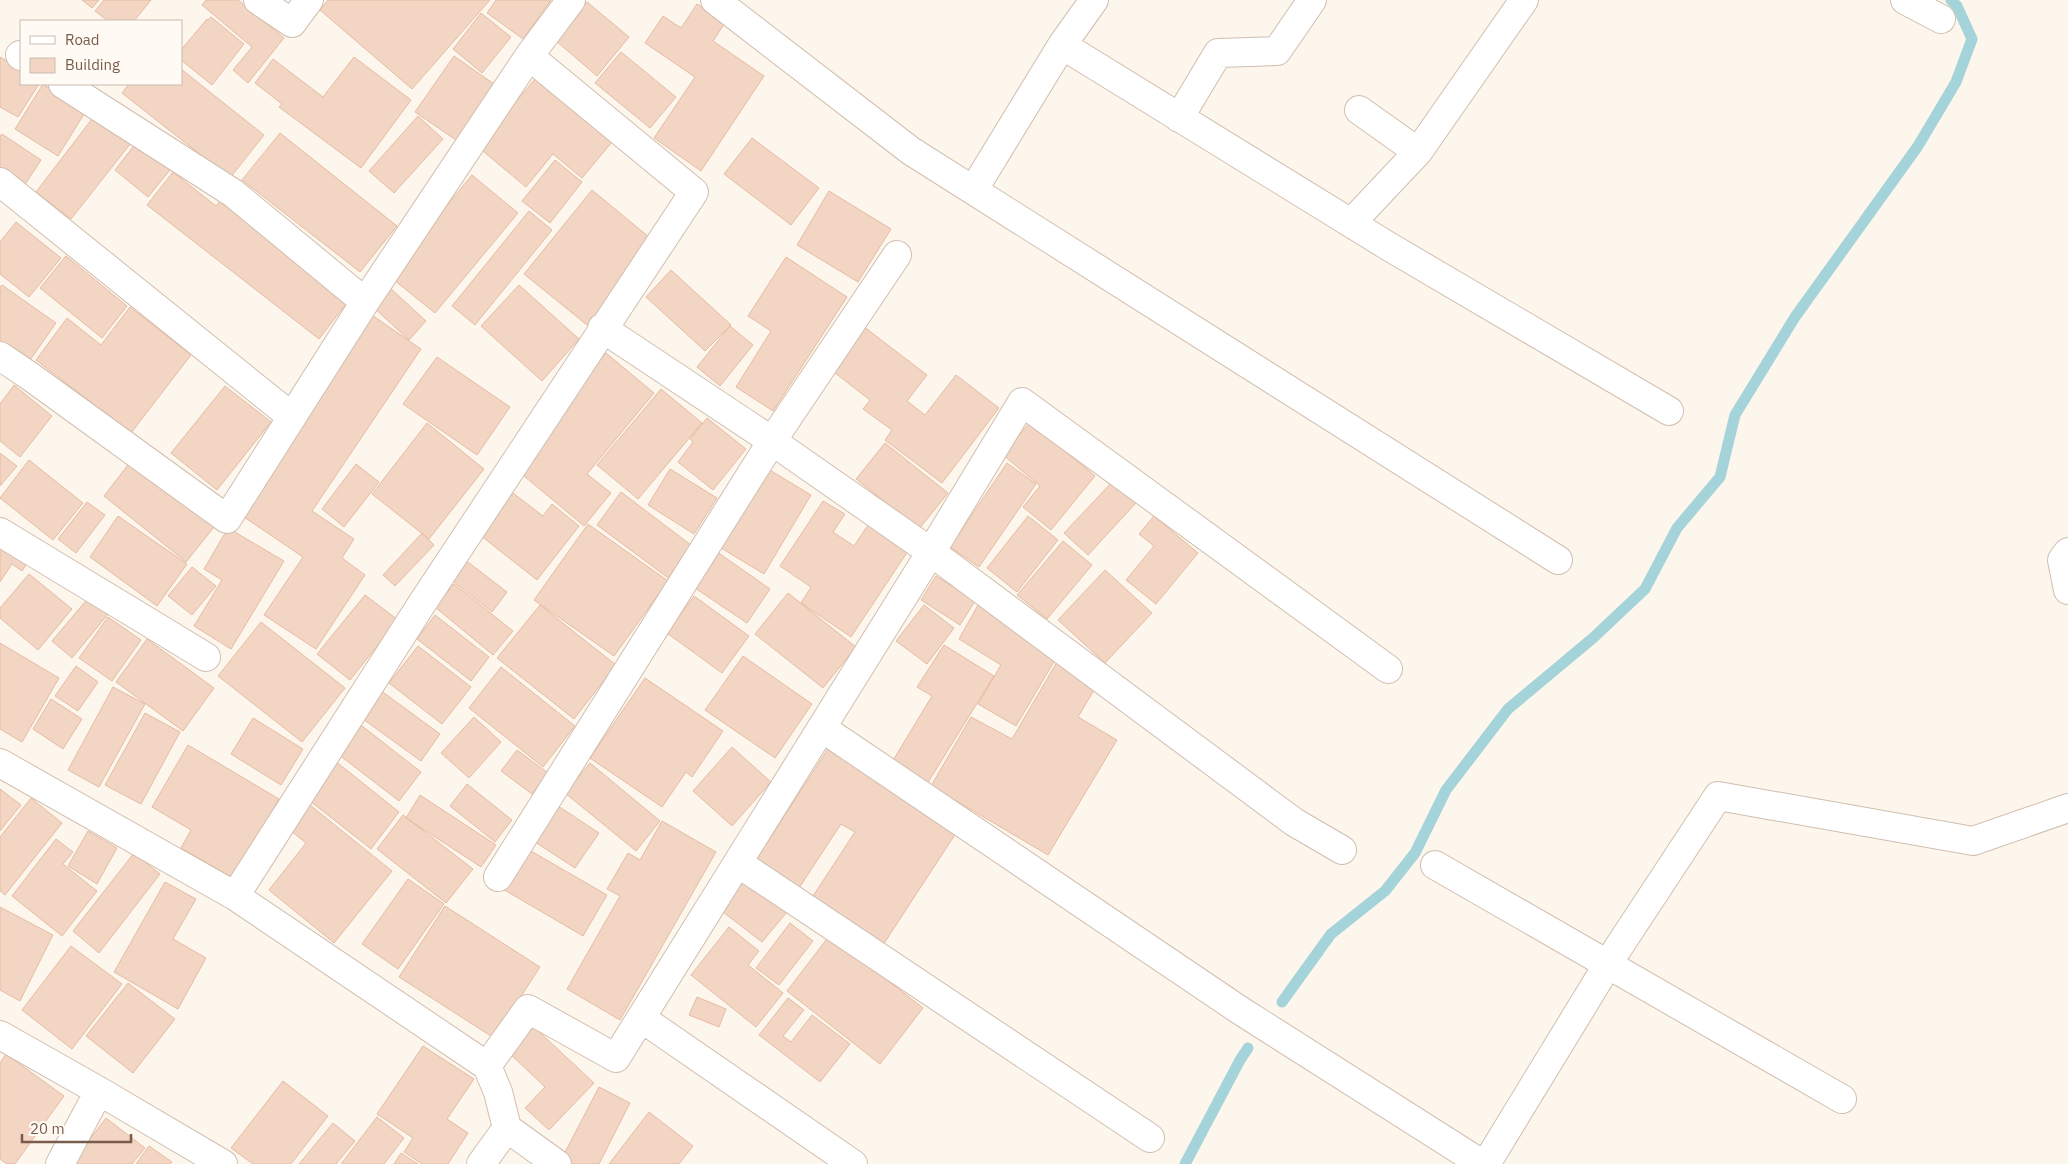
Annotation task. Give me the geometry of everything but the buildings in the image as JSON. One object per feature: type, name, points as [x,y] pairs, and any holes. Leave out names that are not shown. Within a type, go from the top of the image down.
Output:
[{"type":"street","points":[[258,0],[292,23],[309,0]]},
{"type":"street","points":[[0,356],[31,376],[228,519],[365,302],[529,56],[571,0]]},
{"type":"street","points":[[715,0],[911,151],[1558,560]]},
{"type":"street","points":[[974,190],[1062,45],[1094,0]]},
{"type":"street","points":[[1179,118],[1218,53],[1277,51],[1312,0]]},
{"type":"street","points":[[1351,223],[1418,152],[1524,0]]},
{"type":"street","points":[[1905,0],[1941,19]]},
{"type":"street","points":[[1062,45],[1351,223],[1670,411]]},
{"type":"street","points":[[234,896],[602,328],[694,192],[529,56]]},
{"type":"street","points":[[65,85],[234,193],[365,302]]},
{"type":"street","points":[[1359,110],[1418,152]]},
{"type":"street","points":[[0,182],[292,417]]},
{"type":"street","points":[[498,877],[772,441],[898,255]]},
{"type":"street","points":[[602,328],[772,441],[931,552],[1294,822],[1342,850]]},
{"type":"street","points":[[487,1066],[528,1009],[616,1058],[931,552],[1022,402],[1388,669]]},
{"type":"street","points":[[0,532],[206,656]]},
{"type":"street","points":[[2068,552],[2062,560],[2068,590]]},
{"type":"street","points":[[822,728],[1241,1011],[1482,1164]]},
{"type":"street","points":[[0,763],[234,896],[487,1066],[498,1092],[508,1128],[557,1164]]},
{"type":"street","points":[[1486,1164],[1609,965],[1718,796],[1973,841],[2068,808]]},
{"type":"street","points":[[738,863],[1150,1138]]},
{"type":"street","points":[[1435,865],[1842,1099]]},
{"type":"street","points":[[641,1018],[853,1164]]},
{"type":"street","points":[[0,1035],[223,1164]]},
{"type":"street","points":[[60,1164],[99,1091]]},
{"type":"street","points":[[481,1164],[508,1128]]},
{"type":"waterway","points":[[1282,1002],[1331,934],[1385,891],[1415,853],[1446,790],[1508,709],[1593,638],[1645,589],[1677,528],[1720,477],[1735,415],[1795,317],[1918,146],[1956,82],[1972,39],[1957,6],[1951,0]]},
{"type":"waterway","points":[[1185,1164],[1248,1048]]}]
